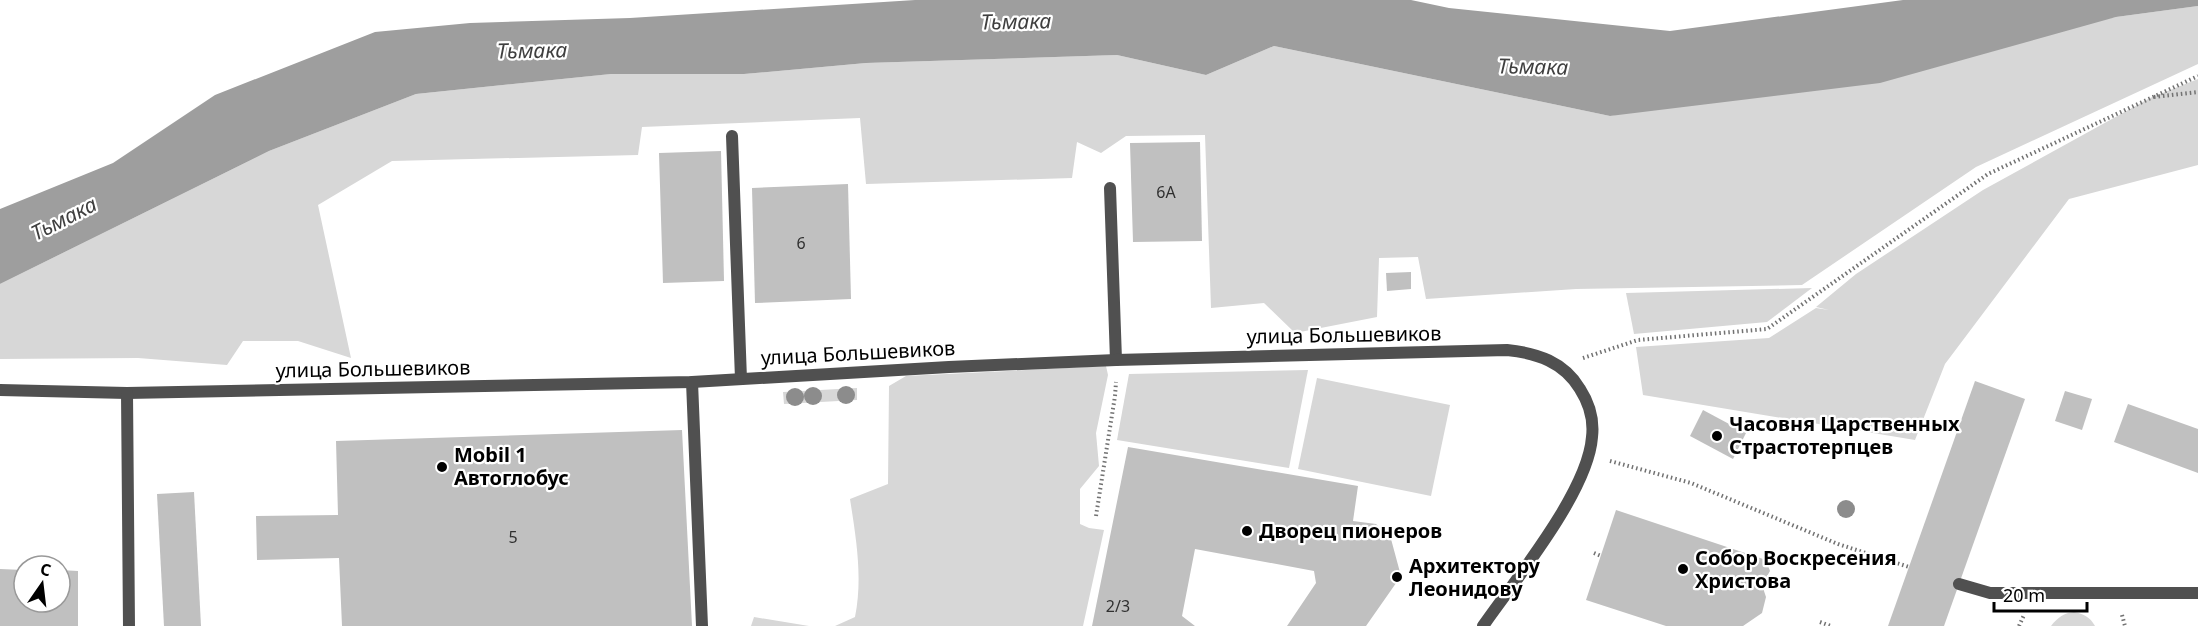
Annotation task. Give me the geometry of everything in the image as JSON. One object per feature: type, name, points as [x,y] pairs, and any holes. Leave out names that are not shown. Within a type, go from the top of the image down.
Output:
[{"type":"street","points":[[732,136],[741,379]]},
{"type":"street","points":[[1110,188],[1116,360]]},
{"type":"street","name":"улица Большевиков","points":[[0,390],[127,393],[693,382],[1116,360],[1507,350],[1535,354],[1559,366],[1578,386],[1587,402],[1592,419],[1589,455],[1562,512],[1483,626]]},
{"type":"street","points":[[693,382],[702,626]]},
{"type":"street","points":[[127,393],[129,626]]},
{"type":"street","points":[[1959,584],[1990,593],[2198,593]]},
{"type":"path","points":[[1559,366],[1638,339],[1767,329],[1988,174],[2198,76]]},
{"type":"path","points":[[2150,98],[2198,92]]},
{"type":"path","points":[[1096,516],[1115,396],[1116,360]]},
{"type":"path","points":[[1589,455],[1691,483],[1838,544],[1909,567]]},
{"type":"path","points":[[1594,553],[1601,556]]},
{"type":"path","points":[[1820,622],[1831,626]]},
{"type":"shaded area","points":[[2198,6],[2198,64],[1976,167],[1802,285],[1576,289],[1426,299],[1418,257],[1379,258],[1377,317],[1295,333],[1264,303],[1211,308],[1205,135],[1126,136],[1101,153],[1077,142],[1072,178],[866,184],[860,118],[642,127],[638,155],[392,161],[318,205],[351,358],[298,341],[243,341],[227,365],[138,358],[0,359],[0,284],[269,151],[416,94],[611,74],[744,74],[866,63],[1117,55],[1206,75],[1274,46],[1610,116],[2116,17]]},
{"type":"shaded area","points":[[2198,79],[2198,165],[2069,199],[1945,364],[1915,440],[1643,395],[1636,347],[1769,338],[1816,308],[1829,310],[1816,307],[1856,274],[1983,190],[2150,98]]},
{"type":"shaded area","points":[[1812,288],[1767,322],[1634,334],[1626,293]]},
{"type":"shaded area","points":[[1106,366],[1108,375],[1096,433],[1099,466],[1080,489],[1080,524],[1104,530],[1083,626],[835,626],[855,617],[857,602],[858,558],[850,499],[888,484],[889,386],[906,376]]},
{"type":"shaded area","points":[[1308,370],[1289,468],[1117,440],[1129,374]]},
{"type":"shaded area","points":[[1317,378],[1450,405],[1431,496],[1298,469]]},
{"type":"shaded area","points":[[857,388],[857,400],[784,404],[783,392]]},
{"type":"shaded area","points":[[2074,612],[2086,616],[2095,626],[2051,626],[2061,616]]},
{"type":"shaded area","points":[[754,617],[809,626],[751,626]]},
{"type":"water","name":"Тьмака","points":[[915,0],[1411,0],[1449,8],[1670,31],[1903,0],[2198,0],[2198,6],[2116,17],[1880,83],[1610,116],[1274,46],[1206,75],[1117,55],[866,63],[744,74],[611,74],[416,94],[269,151],[0,284],[0,209],[113,163],[215,95],[375,32],[470,23],[630,18]]},
{"type":"building","points":[[1200,142],[1202,241],[1133,242],[1130,143]]},
{"type":"building","points":[[721,151],[724,281],[663,283],[659,153]]},
{"type":"building","points":[[848,184],[851,299],[755,303],[752,188]]},
{"type":"building","points":[[1411,272],[1411,289],[1387,291],[1386,273]]},
{"type":"building","points":[[1975,381],[2025,399],[1944,626],[1888,626]]},
{"type":"building","points":[[2065,391],[2092,399],[2082,430],[2055,421]]},
{"type":"building","points":[[2128,404],[2198,429],[2198,473],[2114,442]]},
{"type":"building","points":[[1703,410],[1746,433],[1733,459],[1690,436]]},
{"type":"building","points":[[682,430],[692,626],[342,626],[339,558],[257,560],[256,516],[338,515],[336,441]]},
{"type":"building","name":"Дворец пионеров","points":[[1128,447],[1358,486],[1353,521],[1376,524],[1391,539],[1401,576],[1366,626],[1287,626],[1316,583],[1314,571],[1195,549],[1182,616],[1195,626],[1092,626]]},
{"type":"building","points":[[194,492],[201,626],[164,626],[157,494]]},
{"type":"building","name":"Собор Воскресения Христова","points":[[1616,510],[1766,560],[1770,571],[1761,582],[1766,597],[1762,613],[1743,626],[1666,626],[1586,600]]},
{"type":"building","points":[[0,569],[12,570],[12,614],[72,614],[72,571],[78,571],[78,626],[0,626]]},
{"type":"place","name":"Часовня Царственных Страстотерпцев","points":[[1717,436]]},
{"type":"place","name":"Mobil 1 Автоглобус","points":[[442,467]]},
{"type":"place","name":"Дворец пионеров","points":[[1247,531]]},
{"type":"place","name":"Собор Воскресения Христова","points":[[1683,569]]},
{"type":"place","name":"Архитектору Леонидову","points":[[1397,577]]}]
